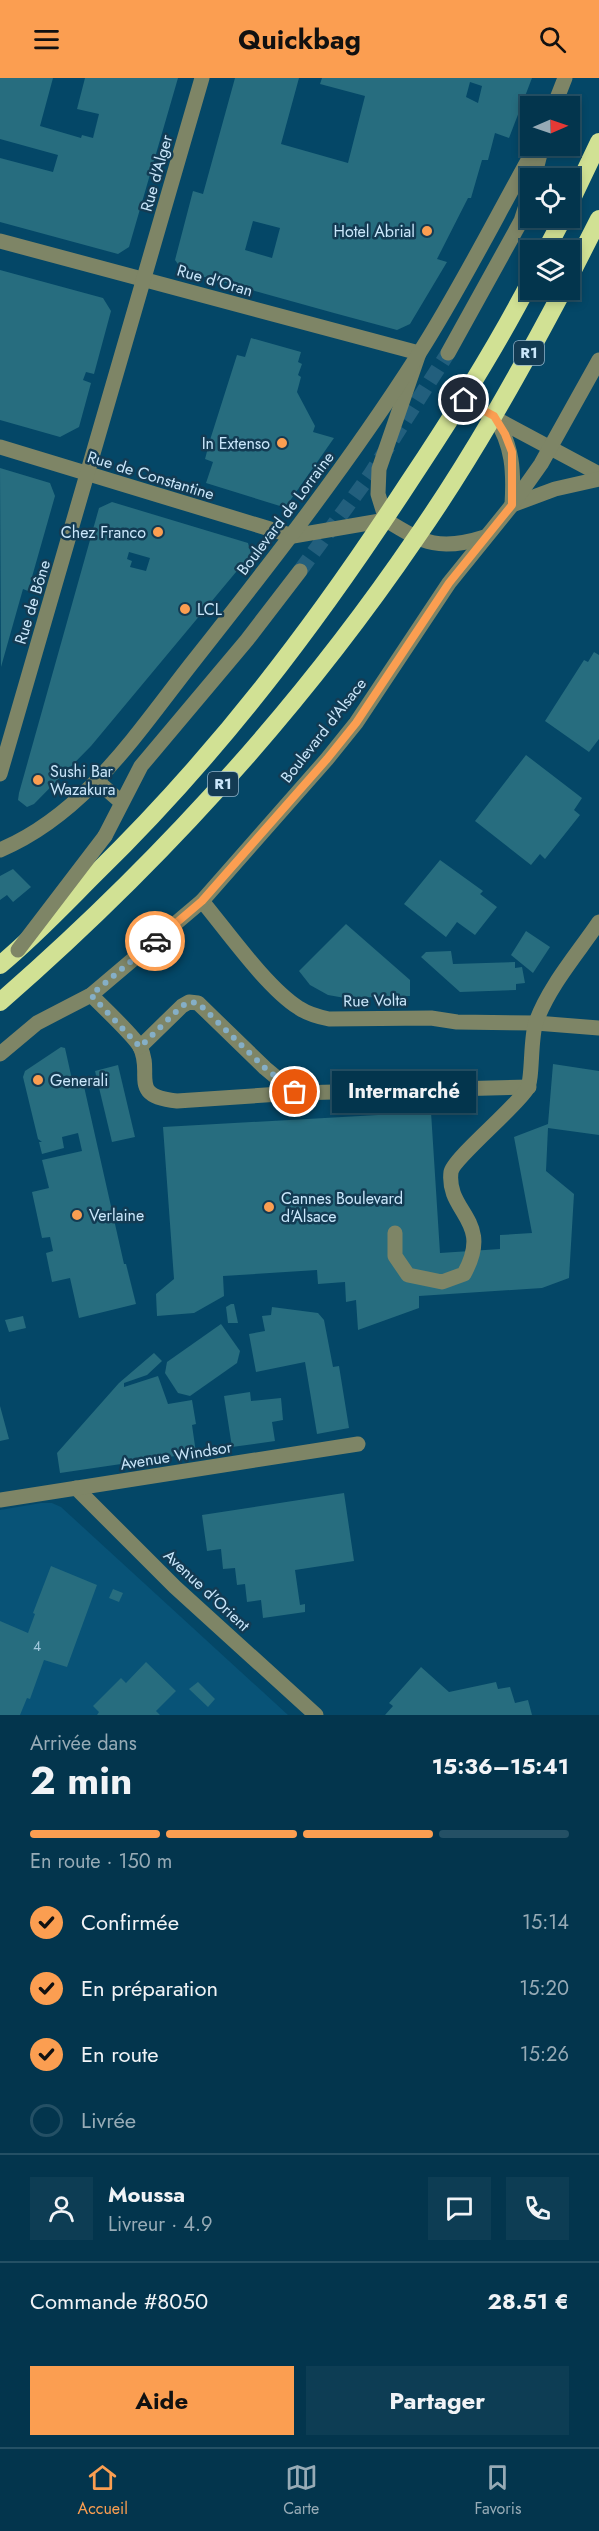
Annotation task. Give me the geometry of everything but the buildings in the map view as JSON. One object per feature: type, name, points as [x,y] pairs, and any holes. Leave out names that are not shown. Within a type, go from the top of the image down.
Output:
[{"type":"highway","points":[[580,182],[599,142]]},
{"type":"highway","points":[[580,256],[599,219]]},
{"type":"highway","name":"R1","points":[[0,965],[159,811],[224,738],[310,627],[386,520],[464,400],[520,300]]},
{"type":"highway","name":"R1","points":[[0,1002],[142,869],[218,791],[298,696],[416,539],[494,416],[558,300]]},
{"type":"street","name":"Rue d'Alger","points":[[89,474],[202,78]]},
{"type":"street","points":[[558,96],[565,78]]},
{"type":"street","name":"Boulevard de Lorraine","points":[[0,850],[26,839],[54,820],[97,781],[292,536],[419,353],[530,156]]},
{"type":"street","points":[[448,353],[520,218]]},
{"type":"street","name":"Rue d'Oran","points":[[0,241],[419,353]]},
{"type":"street","points":[[419,353],[379,469],[378,494],[386,520],[416,539],[436,545],[452,545],[485,537]]},
{"type":"street","name":"Boulevard d'Alsace","points":[[0,1054],[38,1023],[91,995],[202,901],[356,723],[449,583],[512,505],[552,447],[599,360]]},
{"type":"street","points":[[464,400],[599,474]]},
{"type":"street","points":[[494,416],[512,452],[512,505],[555,489],[599,479]]},
{"type":"street","name":"Rue de Constantine","points":[[0,447],[292,536]]},
{"type":"street","name":"Rue de Bône","points":[[0,774],[89,474]]},
{"type":"street","points":[[292,536],[386,520]]},
{"type":"street","points":[[18,950],[105,837],[120,801],[141,766],[247,640],[300,571]]},
{"type":"street","points":[[97,781],[120,801]]},
{"type":"street","name":"Rue Volta","points":[[202,901],[280,992],[298,1008],[315,1016],[329,1019],[431,1018],[457,1022],[536,1023],[599,1028]]},
{"type":"street","points":[[395,1233],[395,1256],[408,1275],[442,1282],[464,1274],[472,1259],[475,1243],[473,1231],[454,1191],[451,1172],[458,1157],[479,1142],[529,1087],[536,1023],[550,995],[599,922]]},
{"type":"street","points":[[91,995],[140,1047],[146,1086],[152,1095],[161,1100],[186,1101],[295,1092],[529,1087]]},
{"type":"street","points":[[140,1047],[182,1006],[189,1002],[198,1003],[265,1068],[295,1092]]},
{"type":"street","name":"Avenue Windsor","points":[[0,1500],[358,1444]]},
{"type":"street","name":"Avenue d'Orient","points":[[76,1488],[175,1587],[316,1715]]},
{"type":"shaded area","points":[[52,1503],[61,1507],[288,1715],[0,1715],[0,1510]]},
{"type":"tunnel","points":[[300,571],[370,475],[448,353]]},
{"type":"way so far","points":[[155,941],[91,995],[140,1047],[182,1006],[189,1002],[198,1003],[265,1068],[295,1092]]},
{"type":"place","name":"Hotel Abrial","points":[[427,231]]},
{"type":"place","name":"In Extenso","points":[[282,443]]},
{"type":"place","name":"Chez Franco","points":[[158,532]]},
{"type":"place","name":"LCL","points":[[185,609]]},
{"type":"place","name":"Sushi Bar Wazakura","points":[[38,780]]},
{"type":"place","name":"Generali","points":[[38,1080]]},
{"type":"place","name":"Intermarché","points":[[295,1092]]},
{"type":"place","name":"Cannes Boulevard d'Alsace","points":[[269,1207]]},
{"type":"place","name":"Verlaine","points":[[77,1215]]},
{"type":"route","points":[[155,941],[202,901],[327,759],[356,723],[449,583],[512,505],[512,452],[505,434],[494,416],[464,400]]}]
